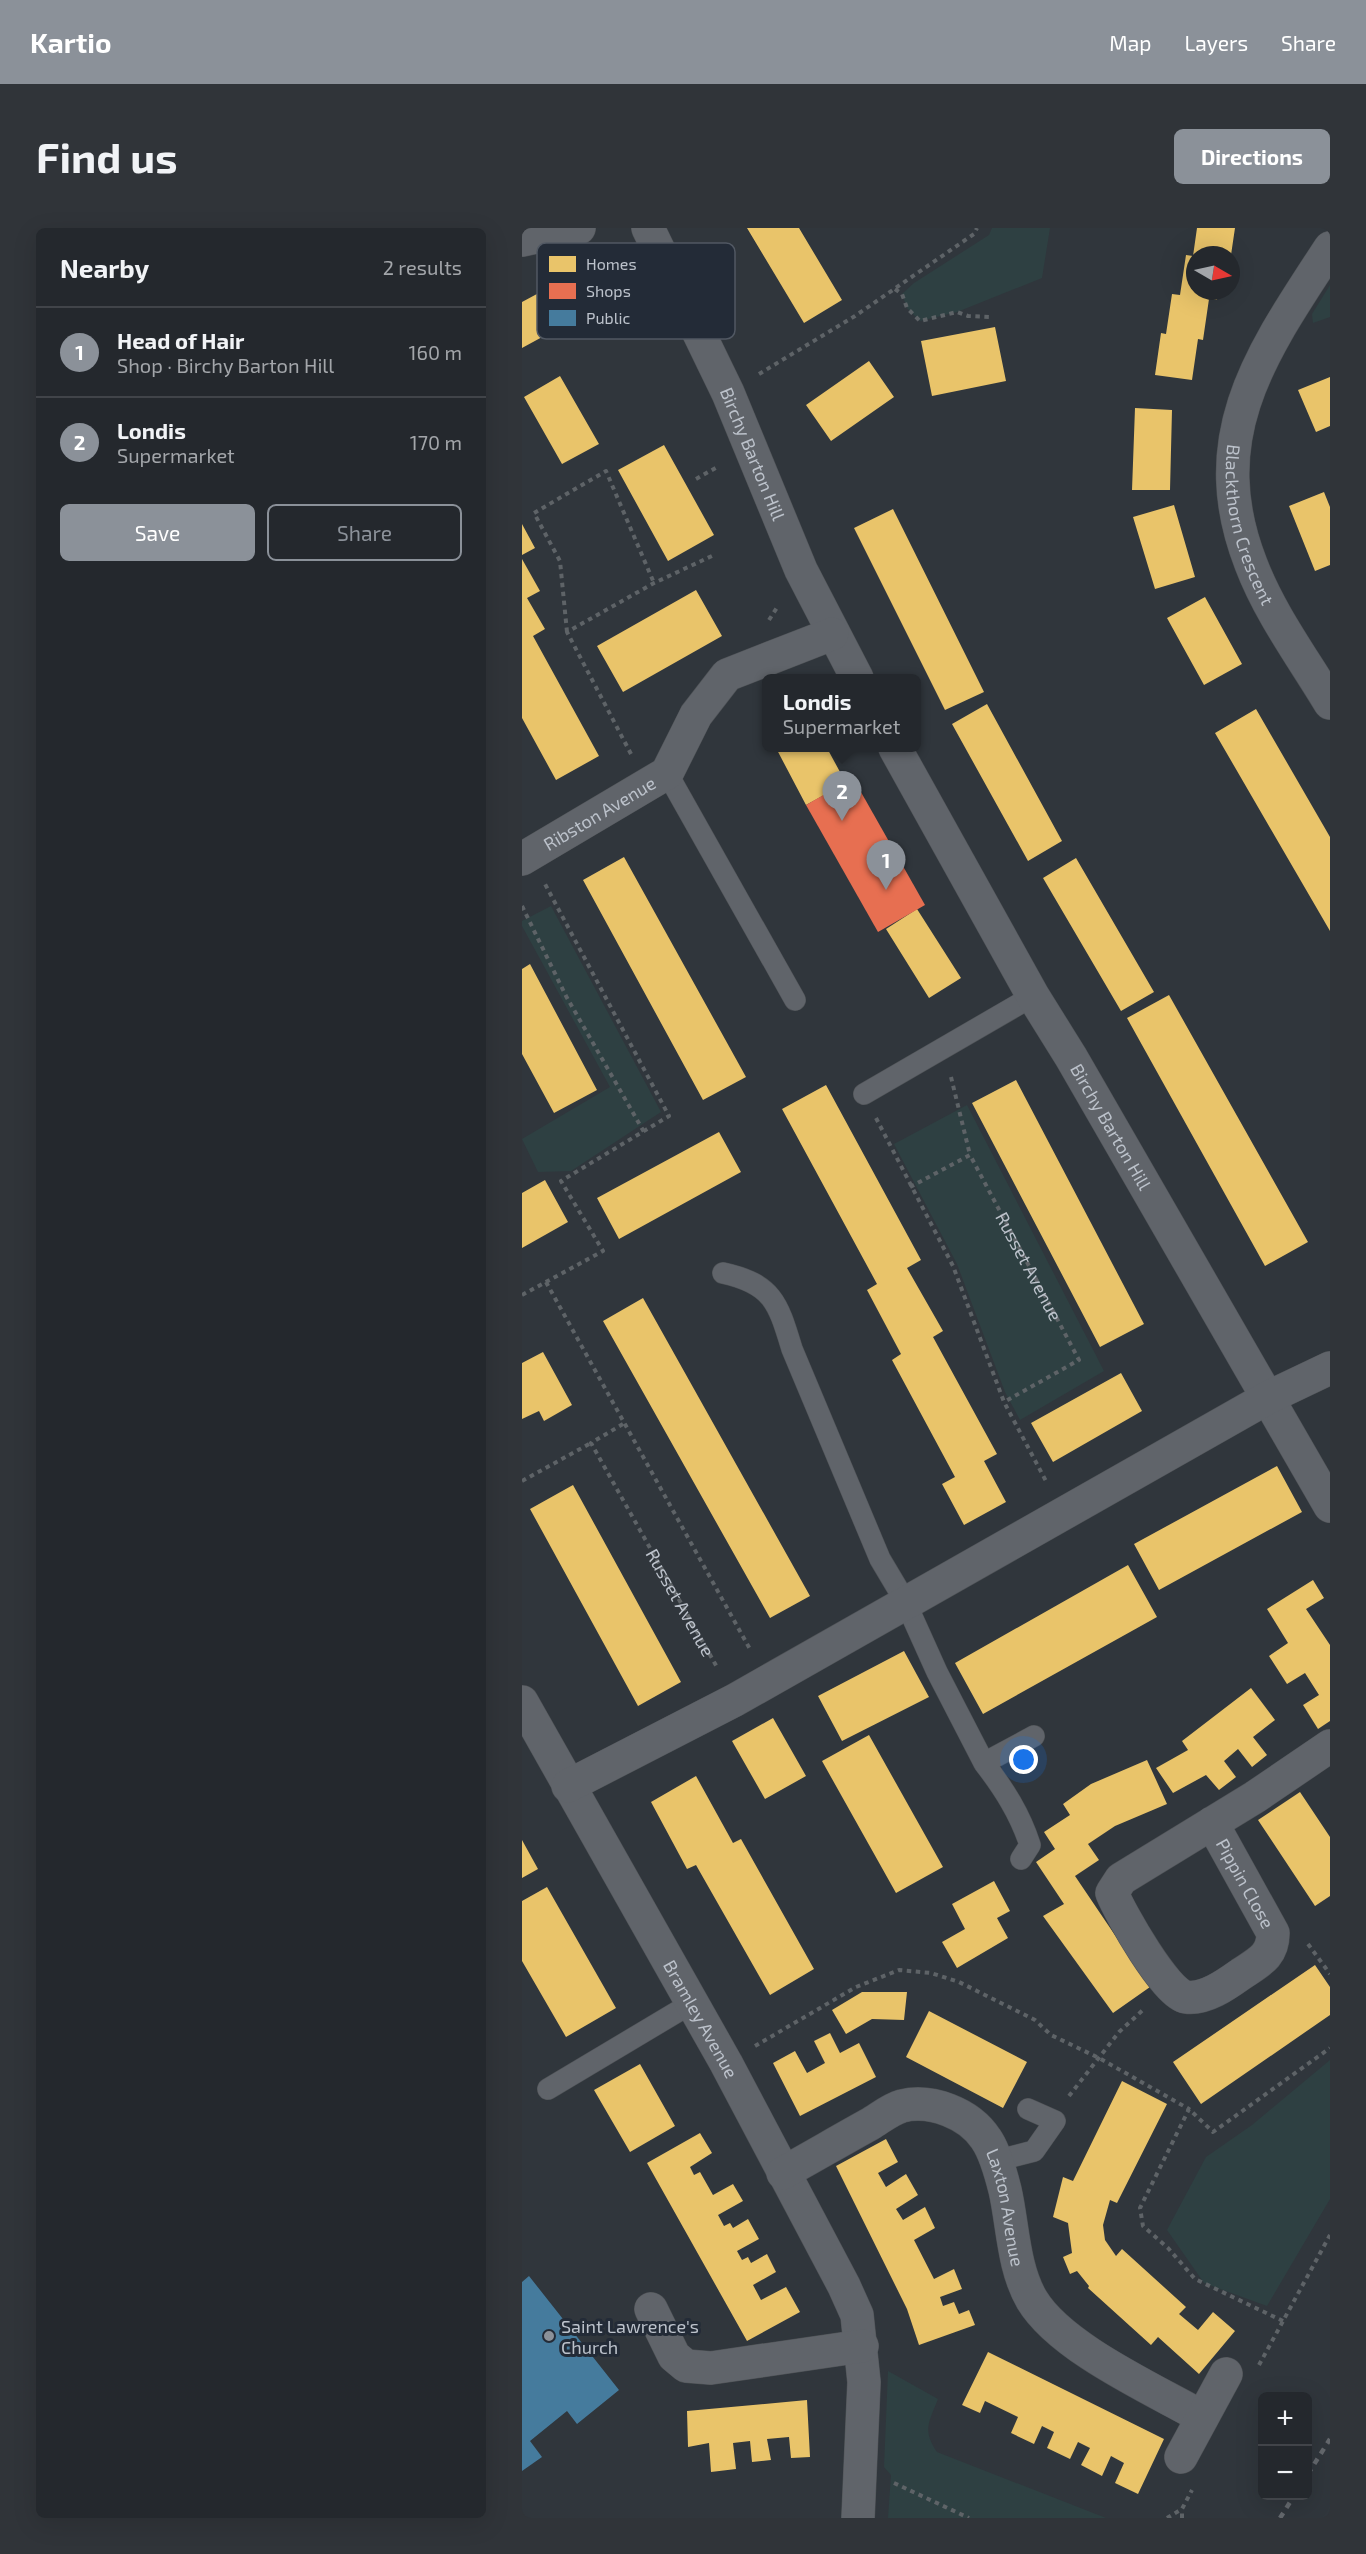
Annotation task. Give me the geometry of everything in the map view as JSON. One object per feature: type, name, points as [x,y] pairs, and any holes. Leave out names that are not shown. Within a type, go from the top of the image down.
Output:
[{"type":"street","points":[[522,240],[579,228]]},
{"type":"street","name":"Birchy Barton Hill","points":[[648,228],[655,243]]},
{"type":"street","name":"Blackthorn Crescent","points":[[1330,249],[1274,333],[1244,401],[1233,449],[1234,512],[1251,565],[1287,635],[1330,702]]},
{"type":"street","name":"Birchy Barton Hill","points":[[702,339],[728,393],[801,570],[854,674]]},
{"type":"street","name":"Ribston Avenue","points":[[526,857],[667,773],[696,714],[727,675],[832,634]]},
{"type":"street","name":"Birchy Barton Hill","points":[[898,752],[1033,996],[1071,1057],[1330,1506]]},
{"type":"street","points":[[568,1785],[735,1700],[905,1601],[1220,1427],[1267,1398],[1330,1368]]},
{"type":"street","name":"Bramley Avenue","points":[[522,1702],[726,2063],[844,2286],[857,2315],[864,2382],[858,2518]]},
{"type":"street","name":"Pippin Close","points":[[1212,1823],[1273,1933],[1273,1946],[1265,1958],[1206,1995],[1185,1997],[1171,1988],[1120,1911],[1112,1893],[1121,1878],[1212,1823],[1330,1746]]},
{"type":"street","name":"Laxton Avenue","points":[[783,2174],[900,2107],[923,2104],[946,2109],[967,2120],[986,2139],[995,2161],[1004,2187],[1021,2272],[1032,2299],[1048,2320],[1067,2337],[1113,2366],[1202,2417]]},
{"type":"street","points":[[651,2308],[674,2356],[686,2366],[711,2368],[862,2346]]},
{"type":"street","points":[[1181,2457],[1226,2374]]},
{"type":"lane","points":[[667,773],[795,1000]]},
{"type":"lane","points":[[864,1094],[1033,996]]},
{"type":"lane","points":[[723,1273],[755,1283],[765,1289],[779,1313],[880,1559],[905,1601],[937,1672],[984,1763],[1008,1795],[1023,1824],[1030,1845],[1021,1859]]},
{"type":"lane","points":[[984,1763],[1034,1736]]},
{"type":"lane","points":[[548,2089],[692,2003]]},
{"type":"lane","points":[[995,2161],[1034,2151],[1055,2121],[1028,2109]]},
{"type":"path","points":[[728,393],[895,289],[974,234],[976,228]]},
{"type":"path","points":[[895,289],[902,294],[907,308],[920,321],[957,312],[968,316],[991,317]]},
{"type":"path","points":[[696,479],[722,464]]},
{"type":"path","points":[[632,756],[567,632],[560,561],[534,513],[606,471],[654,583]]},
{"type":"path","points":[[567,632],[654,583],[714,555]]},
{"type":"path","points":[[768,622],[779,605],[779,598]]},
{"type":"path","points":[[522,1295],[603,1251],[561,1181],[669,1116],[526,857]]},
{"type":"path","points":[[522,906],[566,996],[644,1132]]},
{"type":"path","points":[[910,1187],[970,1155],[943,1047]]},
{"type":"path","points":[[864,1094],[952,1266],[1004,1402],[1063,1512]]},
{"type":"path","name":"Russet Avenue","points":[[970,1155],[1079,1360],[1004,1402]]},
{"type":"path","name":"Russet Avenue","points":[[546,1282],[768,1681]]},
{"type":"path","points":[[522,1481],[623,1424]]},
{"type":"path","name":"Russet Avenue","points":[[591,1443],[735,1700]]},
{"type":"path","points":[[726,2063],[856,1987],[899,1970],[931,1973],[959,1982],[1035,2020],[1052,2036],[1099,2058],[1189,2109],[1213,2132],[1330,2048]]},
{"type":"path","points":[[1055,2121],[1064,2103],[1119,2032],[1152,2001],[1171,1988]]},
{"type":"path","points":[[1189,2109],[1140,2208],[1143,2226],[1168,2248],[1195,2279],[1282,2321]]},
{"type":"path","points":[[860,2469],[969,2518]]},
{"type":"path","points":[[1182,2509],[1182,2518]]},
{"type":"shaded area","points":[[992,228],[1050,228],[1042,278],[957,312],[920,321],[907,308],[902,294],[914,283],[989,235]]},
{"type":"shaded area","points":[[1330,285],[1330,317],[1313,323],[1312,314]]},
{"type":"shaded area","points":[[551,906],[661,1112],[571,1171],[538,1172],[522,1139],[610,1087],[522,926],[522,921]]},
{"type":"shaded area","points":[[967,1105],[1104,1371],[1020,1420],[1005,1392],[957,1264],[894,1144]]},
{"type":"shaded area","points":[[1330,2060],[1330,2199],[1267,2306],[1204,2283],[1167,2230],[1206,2157],[1252,2125]]},
{"type":"shaded area","points":[[888,2371],[938,2399],[928,2426],[932,2444],[937,2452],[1106,2518],[888,2518],[891,2475],[884,2467]]},
{"type":"building: Homes","points":[[747,228],[799,228],[842,300],[804,323]]},
{"type":"building: Homes","points":[[1197,228],[1235,228],[1232,246],[1194,246]]},
{"type":"building: Homes","points":[[1186,255],[1186,300],[1209,300],[1203,340],[1198,339],[1192,380],[1155,375],[1161,333],[1166,334],[1172,294],[1180,295]]},
{"type":"building: Homes","points":[[537,294],[538,339],[522,348],[522,302]]},
{"type":"building: Homes","points":[[995,327],[1006,381],[932,396],[921,341]]},
{"type":"building: Homes","points":[[869,361],[894,397],[831,441],[806,405]]},
{"type":"building: Homes","points":[[560,376],[599,444],[562,464],[524,397]]},
{"type":"building: Homes","points":[[1330,377],[1330,426],[1316,432],[1298,390]]},
{"type":"building: Homes","points":[[1135,408],[1172,410],[1170,490],[1132,490]]},
{"type":"building: Homes","points":[[664,445],[714,535],[668,561],[618,470]]},
{"type":"building: Homes","points":[[1324,492],[1330,507],[1330,565],[1315,571],[1289,506]]},
{"type":"building: Homes","points":[[1174,505],[1195,577],[1155,589],[1133,517]]},
{"type":"building: Homes","points":[[893,509],[984,692],[945,710],[854,528]]},
{"type":"building: Homes","points":[[522,524],[535,548],[522,555]]},
{"type":"building: Homes","points":[[522,559],[540,591],[527,598],[545,629],[533,636],[599,756],[556,780],[522,718]]},
{"type":"building: Homes","points":[[696,590],[722,636],[623,692],[597,646]]},
{"type":"building: Homes","points":[[1205,597],[1242,664],[1204,685],[1167,618]]},
{"type":"building: Homes","points":[[987,704],[1062,841],[1028,861],[952,724]]},
{"type":"building: Homes","points":[[1256,709],[1330,837],[1330,931],[1215,733]]},
{"type":"building: Homes","points":[[778,752],[829,752],[846,783],[806,805]]},
{"type":"building: Homes","points":[[624,857],[746,1077],[703,1100],[583,880]]},
{"type":"building: Homes","points":[[1076,858],[1154,992],[1121,1011],[1043,878]]},
{"type":"building: Homes","points":[[917,909],[961,978],[929,998],[886,929]]},
{"type":"building: Homes","points":[[530,964],[597,1090],[554,1113],[522,1054],[522,969]]},
{"type":"building: Homes","points":[[1169,995],[1308,1242],[1265,1266],[1127,1018]]},
{"type":"building: Homes","points":[[1016,1080],[1144,1324],[1100,1347],[972,1103]]},
{"type":"building: Homes","points":[[826,1085],[921,1260],[907,1268],[943,1331],[933,1337],[997,1454],[984,1461],[1006,1502],[964,1525],[942,1484],[955,1477],[892,1360],[901,1354],[867,1290],[877,1284],[782,1109]]},
{"type":"building: Homes","points":[[719,1132],[741,1172],[619,1239],[597,1198]]},
{"type":"building: Homes","points":[[545,1180],[568,1222],[522,1248],[522,1193]]},
{"type":"building: Homes","points":[[643,1298],[810,1596],[770,1618],[603,1321]]},
{"type":"building: Homes","points":[[543,1352],[572,1405],[544,1421],[539,1411],[522,1419],[522,1363]]},
{"type":"building: Homes","points":[[1121,1373],[1142,1411],[1053,1462],[1031,1423]]},
{"type":"building: Homes","points":[[1277,1466],[1302,1512],[1159,1590],[1134,1544]]},
{"type":"building: Homes","points":[[573,1485],[681,1682],[638,1706],[530,1509]]},
{"type":"building: Homes","points":[[1128,1565],[1157,1617],[983,1714],[955,1663]]},
{"type":"building: Homes","points":[[1313,1580],[1324,1598],[1306,1609],[1330,1645],[1330,1721],[1318,1729],[1303,1705],[1319,1695],[1305,1673],[1287,1684],[1269,1656],[1288,1643],[1267,1609]]},
{"type":"building: Homes","points":[[904,1651],[929,1697],[842,1741],[818,1696]]},
{"type":"building: Homes","points":[[1251,1688],[1275,1720],[1253,1737],[1267,1755],[1252,1767],[1238,1749],[1224,1761],[1236,1777],[1219,1790],[1206,1775],[1173,1793],[1156,1768],[1188,1750],[1182,1741]]},
{"type":"building: Homes","points":[[773,1718],[806,1776],[765,1799],[732,1741]]},
{"type":"building: Homes","points":[[869,1735],[943,1867],[896,1893],[822,1761]]},
{"type":"building: Homes","points":[[1147,1760],[1167,1804],[1115,1826],[1088,1844],[1099,1860],[1075,1876],[1150,1987],[1113,2013],[1043,1916],[1064,1904],[1036,1862],[1055,1849],[1044,1832],[1070,1815],[1063,1804],[1091,1784]]},
{"type":"building: Homes","points":[[696,1776],[733,1843],[741,1839],[814,1969],[770,1995],[696,1865],[687,1869],[651,1802]]},
{"type":"building: Homes","points":[[1300,1792],[1330,1837],[1330,1896],[1315,1906],[1258,1820]]},
{"type":"building: Homes","points":[[522,1840],[538,1869],[522,1878]]},
{"type":"building: Homes","points":[[994,1881],[1010,1911],[997,1918],[1008,1938],[957,1968],[942,1942],[965,1929],[952,1904]]},
{"type":"building: Homes","points":[[547,1887],[616,2008],[566,2037],[522,1961],[522,1901]]},
{"type":"building: Homes","points":[[1315,1965],[1330,1987],[1330,2015],[1201,2104],[1173,2062]]},
{"type":"building: Homes","points":[[862,1992],[907,1992],[904,2020],[872,2019],[846,2034],[832,2010]]},
{"type":"building: Homes","points":[[929,2011],[1027,2062],[1003,2108],[906,2057]]},
{"type":"building: Homes","points":[[830,2033],[840,2053],[859,2043],[876,2077],[800,2116],[773,2063],[795,2051],[807,2073],[825,2063],[814,2041]]},
{"type":"building: Homes","points":[[640,2064],[675,2126],[630,2152],[594,2090]]},
{"type":"building: Homes","points":[[1122,2081],[1167,2104],[1117,2203],[1110,2200],[1103,2225],[1105,2240],[1116,2256],[1122,2249],[1186,2307],[1179,2314],[1198,2330],[1213,2312],[1235,2331],[1199,2374],[1158,2337],[1151,2345],[1088,2288],[1089,2286],[1077,2271],[1070,2274],[1063,2257],[1072,2253],[1068,2223],[1053,2217],[1063,2177],[1073,2181]]},
{"type":"building: Homes","points":[[700,2133],[712,2153],[690,2167],[694,2175],[700,2172],[713,2195],[733,2184],[743,2201],[718,2215],[724,2226],[730,2223],[733,2228],[748,2219],[759,2239],[737,2251],[742,2260],[748,2257],[751,2263],[767,2254],[776,2272],[753,2285],[761,2300],[786,2287],[800,2312],[747,2341],[647,2163]]},
{"type":"building: Homes","points":[[886,2139],[898,2162],[878,2173],[886,2187],[906,2174],[918,2195],[896,2209],[903,2220],[925,2207],[935,2228],[914,2240],[934,2279],[954,2269],[962,2289],[940,2297],[943,2306],[954,2302],[959,2314],[969,2310],[975,2325],[919,2345],[907,2309],[836,2166]]},
{"type":"building: Homes","points":[[988,2352],[1164,2439],[1138,2494],[1115,2483],[1124,2463],[1111,2456],[1102,2476],[1081,2465],[1090,2448],[1078,2442],[1070,2459],[1047,2448],[1054,2432],[1042,2426],[1034,2444],[1011,2433],[1018,2417],[985,2401],[980,2413],[962,2405]]},
{"type":"building: Homes","points":[[807,2400],[810,2457],[791,2458],[789,2437],[767,2439],[771,2460],[752,2462],[750,2441],[733,2443],[736,2469],[711,2472],[709,2443],[688,2447],[687,2411]]},
{"type":"building: Shops","points":[[853,778],[925,905],[878,932],[806,805]]},
{"type":"building: Public","name":"Saint Lawrence's Church","points":[[529,2276],[619,2390],[577,2424],[567,2411],[530,2441],[542,2457],[522,2471],[522,2282]]},
{"type":"railway","points":[[1312,2468],[1330,2439]]},
{"type":"railway","points":[[1280,2518],[1291,2500]]},
{"type":"place","name":"Londis","points":[[842,821]]},
{"type":"place","name":"Head of Hair","points":[[886,890]]},
{"type":"place","name":"Saint Lawrence's Church","points":[[549,2336]]}]
